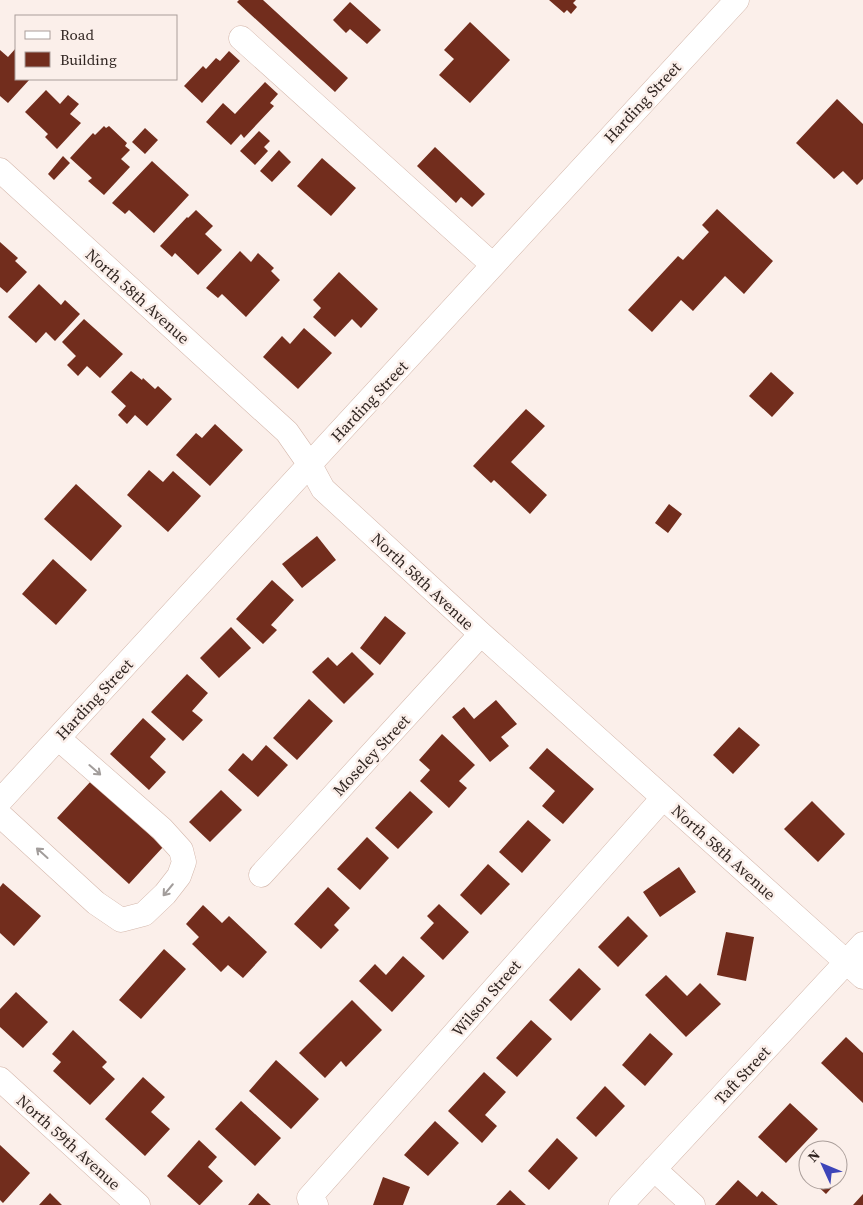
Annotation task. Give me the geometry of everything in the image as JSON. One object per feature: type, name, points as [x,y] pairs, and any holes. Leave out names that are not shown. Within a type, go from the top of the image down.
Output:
[{"type":"street","name":"Harding Street","points":[[0,801],[737,0]]},
{"type":"street","points":[[241,38],[493,265]]},
{"type":"street","name":"North 58th Avenue","points":[[0,170],[287,432],[310,465],[323,489],[663,798],[855,969]]},
{"type":"street","name":"Moseley Street","points":[[261,875],[482,634]]},
{"type":"street","points":[[0,815],[96,904],[121,920],[144,914],[180,876],[184,862],[181,850],[162,829],[58,738]]},
{"type":"street","name":"Wilson Street","points":[[313,1202],[663,798]]},
{"type":"street","name":"Taft Street","points":[[621,1205],[654,1169],[855,969],[863,944]]},
{"type":"street","name":"North 59th Avenue","points":[[0,1080],[138,1205]]},
{"type":"street","points":[[654,1169],[693,1205]]},
{"type":"building","points":[[239,0],[263,0],[348,78],[335,92],[237,2]]},
{"type":"building","points":[[549,0],[576,0],[573,3],[577,7],[571,14],[567,10],[564,13]]},
{"type":"building","points":[[350,2],[381,30],[367,44],[350,29],[346,33],[333,20]]},
{"type":"building","points":[[470,22],[510,60],[470,103],[439,75],[454,59],[444,50]]},
{"type":"building","points":[[15,49],[15,80],[29,80],[8,103],[0,96],[0,50],[8,57]]},
{"type":"building","points":[[229,51],[240,61],[202,103],[184,86],[203,66],[206,69],[216,58],[220,61]]},
{"type":"building","points":[[265,82],[278,94],[270,103],[274,106],[244,138],[241,134],[231,145],[206,122],[223,103],[235,114]]},
{"type":"building","points":[[46,90],[60,104],[68,95],[79,104],[70,114],[81,123],[57,149],[45,137],[48,134],[25,112]]},
{"type":"building","points":[[837,99],[863,124],[863,179],[857,185],[843,171],[834,179],[796,143]]},
{"type":"building","points":[[104,126],[106,128],[109,126],[127,143],[125,146],[130,150],[121,159],[130,167],[104,195],[88,181],[92,178],[70,158],[93,133],[95,135]]},
{"type":"building","points":[[145,128],[158,140],[145,154],[132,142]]},
{"type":"building","points":[[259,131],[270,141],[264,147],[268,151],[255,165],[240,151]]},
{"type":"building","points":[[435,147],[485,194],[472,207],[461,197],[456,203],[417,166]]},
{"type":"building","points":[[279,150],[291,162],[272,182],[260,171]]},
{"type":"building","points":[[63,156],[70,163],[54,180],[48,174]]},
{"type":"building","points":[[322,158],[356,188],[331,216],[297,186]]},
{"type":"building","points":[[152,161],[189,195],[154,233],[129,210],[125,214],[112,203]]},
{"type":"building","points":[[717,209],[773,261],[744,294],[725,276],[693,311],[681,300],[652,332],[628,310],[678,256],[683,260],[709,232],[702,225]]},
{"type":"building","points":[[196,210],[213,226],[205,234],[222,250],[198,275],[175,253],[172,257],[160,246]]},
{"type":"building","points":[[0,242],[18,258],[15,261],[27,272],[7,293],[0,287]]},
{"type":"building","points":[[240,251],[251,262],[258,253],[274,268],[271,271],[280,280],[246,317],[222,294],[218,298],[206,288]]},
{"type":"building","points":[[339,272],[378,309],[361,328],[352,319],[335,337],[313,317],[321,308],[313,300]]},
{"type":"building","points":[[39,284],[61,305],[65,300],[80,314],[55,341],[46,332],[36,343],[8,317]]},
{"type":"building","points":[[84,319],[123,354],[100,378],[87,366],[78,376],[67,365],[76,356],[62,342]]},
{"type":"building","points":[[304,328],[332,353],[298,389],[263,357],[282,336],[290,344]]},
{"type":"building","points":[[131,371],[142,380],[143,378],[155,389],[158,386],[172,399],[147,426],[135,415],[127,424],[118,415],[126,406],[111,392]]},
{"type":"building","points":[[771,372],[794,393],[772,417],[749,396]]},
{"type":"building","points":[[526,409],[545,426],[511,462],[547,495],[530,514],[494,480],[491,483],[473,466]]},
{"type":"building","points":[[215,424],[243,450],[210,486],[176,455],[196,433],[202,438]]},
{"type":"building","points":[[149,470],[163,482],[173,471],[201,496],[168,532],[127,495]]},
{"type":"building","points":[[76,484],[122,526],[91,561],[44,519]]},
{"type":"building","points":[[669,504],[682,514],[668,533],[655,523]]},
{"type":"building","points":[[317,536],[336,560],[302,588],[282,564]]},
{"type":"building","points":[[53,559],[87,590],[56,625],[22,594]]},
{"type":"building","points":[[272,580],[294,600],[271,625],[277,630],[263,644],[236,619]]},
{"type":"building","points":[[385,616],[406,633],[380,665],[360,648]]},
{"type":"building","points":[[231,627],[251,648],[219,678],[200,658]]},
{"type":"building","points":[[352,652],[374,674],[344,704],[312,672],[328,657],[337,666]]},
{"type":"building","points":[[187,674],[208,693],[192,711],[203,720],[183,741],[151,712]]},
{"type":"building","points":[[309,699],[333,721],[297,760],[273,738]]},
{"type":"building","points":[[496,700],[517,724],[501,737],[509,746],[490,762],[452,717],[464,707],[474,719]]},
{"type":"building","points":[[143,718],[166,739],[150,757],[166,772],[149,790],[110,754]]},
{"type":"building","points":[[739,727],[760,745],[733,774],[713,755]]},
{"type":"building","points":[[442,734],[475,765],[459,781],[467,788],[449,808],[420,781],[430,770],[419,760]]},
{"type":"building","points":[[266,745],[288,765],[258,797],[228,770],[243,753],[252,761]]},
{"type":"building","points":[[547,748],[594,789],[563,824],[542,806],[555,791],[529,768]]},
{"type":"building","points":[[91,781],[163,847],[129,884],[57,818]]},
{"type":"building","points":[[221,790],[242,810],[210,842],[189,822]]},
{"type":"building","points":[[410,791],[433,812],[398,849],[375,828]]},
{"type":"building","points":[[812,801],[845,834],[818,862],[784,829]]},
{"type":"building","points":[[528,820],[551,840],[522,873],[499,852]]},
{"type":"building","points":[[367,837],[389,858],[360,890],[337,869]]},
{"type":"building","points":[[488,864],[510,884],[481,915],[460,895]]},
{"type":"building","points":[[679,867],[696,892],[660,917],[643,892]]},
{"type":"building","points":[[3,883],[41,916],[14,946],[0,933],[0,887]]},
{"type":"building","points":[[328,887],[350,908],[334,925],[339,930],[321,949],[294,924]]},
{"type":"building","points":[[439,904],[469,932],[443,960],[420,938],[434,923],[427,916]]},
{"type":"building","points":[[203,905],[222,923],[229,916],[267,952],[243,978],[228,965],[221,972],[192,944],[199,937],[186,924]]},
{"type":"building","points":[[628,916],[648,936],[618,967],[598,947]]},
{"type":"building","points":[[726,932],[754,937],[746,981],[717,975]]},
{"type":"building","points":[[164,949],[186,969],[141,1019],[119,1000]]},
{"type":"building","points":[[403,956],[425,976],[392,1012],[359,981],[375,964],[386,975]]},
{"type":"building","points":[[579,968],[601,989],[571,1021],[549,1000]]},
{"type":"building","points":[[666,975],[687,996],[700,983],[721,1004],[686,1037],[645,995]]},
{"type":"building","points":[[16,992],[48,1022],[23,1048],[0,1027],[0,1009]]},
{"type":"building","points":[[352,1000],[382,1030],[346,1067],[341,1061],[325,1078],[299,1053]]},
{"type":"building","points":[[531,1020],[552,1039],[517,1077],[496,1058]]},
{"type":"building","points":[[73,1030],[107,1062],[102,1067],[115,1079],[90,1105],[53,1071],[61,1062],[52,1054]]},
{"type":"building","points":[[650,1033],[673,1054],[645,1086],[622,1065]]},
{"type":"building","points":[[846,1037],[863,1053],[863,1103],[821,1063]]},
{"type":"building","points":[[276,1060],[319,1099],[291,1129],[249,1091]]},
{"type":"building","points":[[484,1072],[506,1092],[485,1115],[497,1126],[482,1143],[448,1111]]},
{"type":"building","points":[[143,1077],[165,1097],[151,1112],[170,1129],[145,1156],[105,1119]]},
{"type":"building","points":[[605,1086],[625,1106],[596,1137],[576,1118]]},
{"type":"building","points":[[241,1101],[281,1138],[255,1166],[215,1129]]},
{"type":"building","points":[[790,1103],[818,1129],[808,1140],[798,1140],[798,1150],[786,1163],[758,1137]]},
{"type":"building","points":[[435,1121],[459,1143],[428,1176],[404,1155]]},
{"type":"building","points":[[557,1138],[578,1158],[549,1190],[528,1171]]},
{"type":"building","points":[[199,1140],[217,1157],[208,1167],[223,1181],[200,1205],[167,1176]]},
{"type":"building","points":[[0,1145],[30,1173],[3,1203],[0,1200]]},
{"type":"building","points":[[383,1177],[410,1187],[403,1205],[373,1205]]},
{"type":"building","points":[[738,1180],[757,1197],[762,1191],[778,1205],[715,1205]]},
{"type":"building","points":[[510,1190],[526,1205],[496,1205]]},
{"type":"building","points":[[822,1190],[830,1190],[826,1194]]},
{"type":"building","points":[[50,1193],[62,1205],[39,1205]]},
{"type":"building","points":[[258,1193],[271,1205],[248,1205]]},
{"type":"building","points":[[863,1194],[863,1205],[853,1205]]}]
